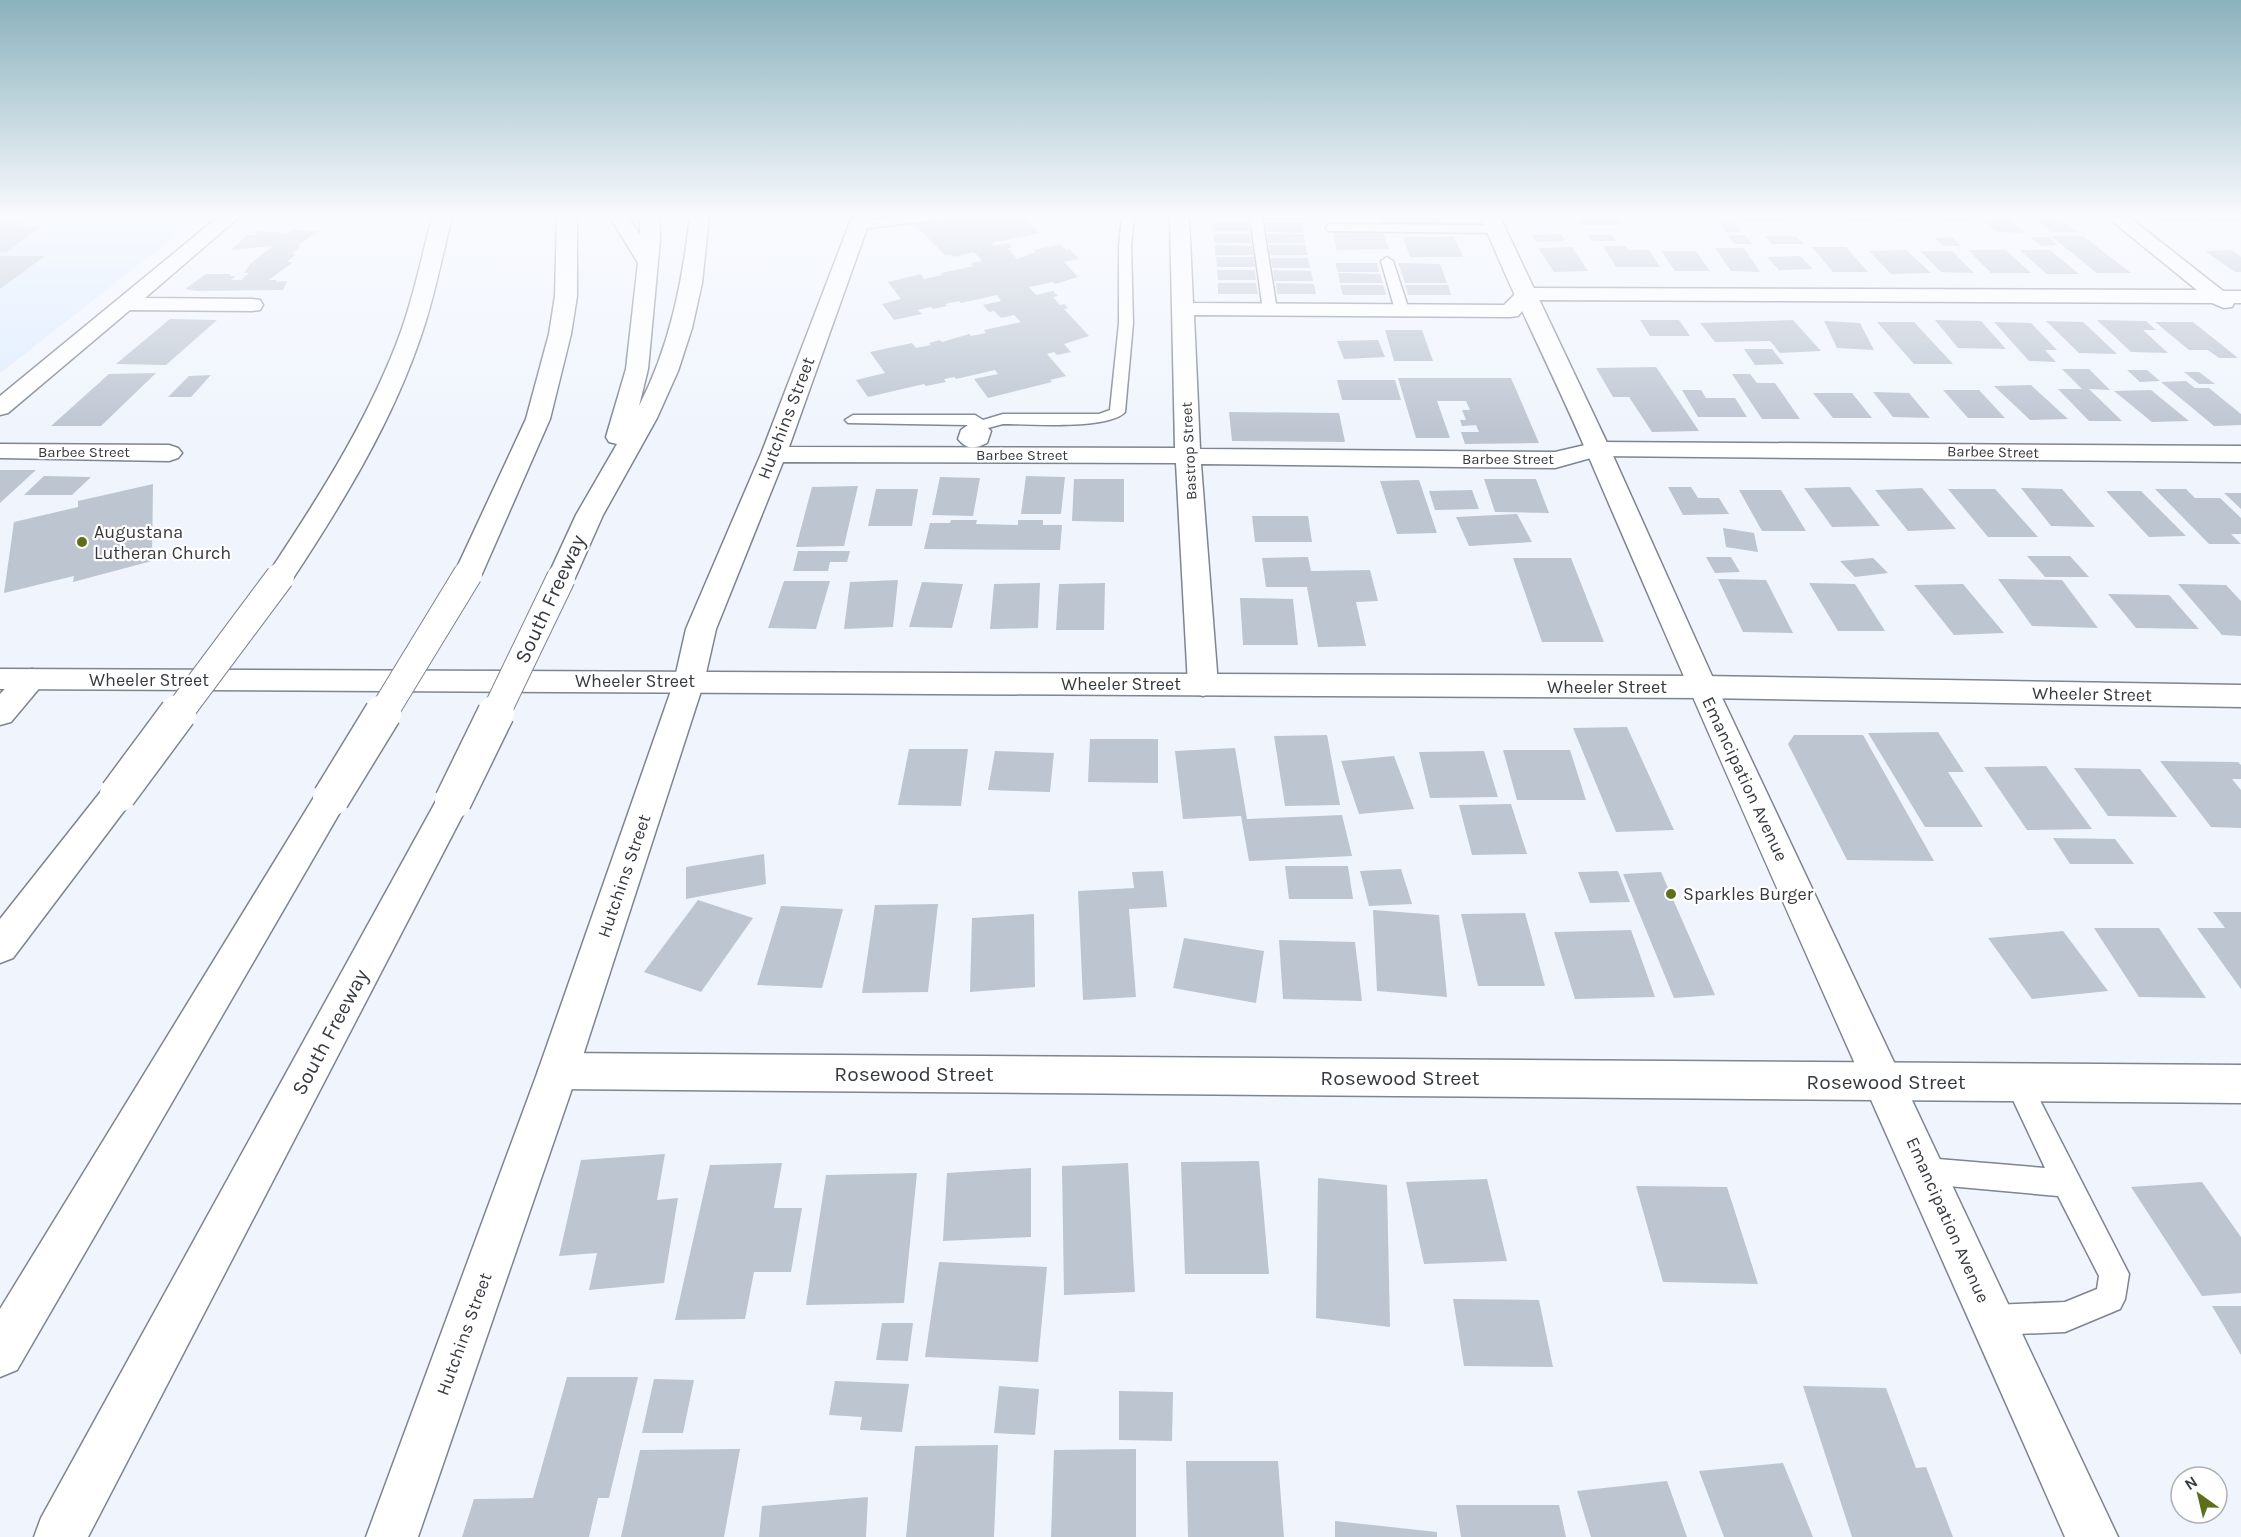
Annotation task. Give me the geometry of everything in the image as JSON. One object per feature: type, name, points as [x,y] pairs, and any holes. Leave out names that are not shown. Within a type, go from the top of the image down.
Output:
[{"type":"main road","points":[[0,408],[142,289]]},
{"type":"main road","points":[[0,948],[280,577],[321,517],[351,466],[396,373],[417,315],[424,289]]},
{"type":"main road","points":[[0,1353],[331,798],[468,574],[538,419],[560,334],[566,289]]},
{"type":"main road","points":[[587,520],[622,426],[637,369],[644,289]]},
{"type":"main road","points":[[587,520],[641,425],[666,370],[689,289]]},
{"type":"main road","name":"Hutchins Street","points":[[392,1537],[558,1071],[689,682],[701,629],[774,454],[835,289]]},
{"type":"main road","name":"Bastrop Street","points":[[1182,289],[1188,456],[1203,685]]},
{"type":"main road","name":"Emancipation Avenue","points":[[1523,289],[1598,449],[1702,687],[2092,1537]]},
{"type":"main road","points":[[2208,289],[2241,315]]},
{"type":"main road","points":[[1183,309],[1510,311],[1526,294],[2241,297]]},
{"type":"main road","points":[[124,304],[252,305]]},
{"type":"main road","name":"Barbee Street","points":[[774,454],[972,449],[1188,456],[1555,460],[1598,449],[2241,454]]},
{"type":"main road","name":"Barbee Street","points":[[0,452],[168,453]]},
{"type":"main road","name":"South Freeway","points":[[60,1537],[453,801],[587,520]]},
{"type":"main road","name":"Wheeler Street","points":[[0,679],[1702,687],[2241,696]]},
{"type":"main road","points":[[0,714],[32,679]]},
{"type":"main road","name":"Rosewood Street","points":[[558,1071],[2241,1084]]},
{"type":"lane","points":[[977,426],[1003,419],[1102,419],[1117,412],[1126,323],[1126,289]]},
{"type":"lane","points":[[1267,289],[1270,310]]},
{"type":"lane","points":[[1395,289],[1402,310]]},
{"type":"lane","points":[[852,420],[975,420],[977,426],[983,431],[981,440],[972,449]]},
{"type":"lane","points":[[1994,1320],[2065,1317],[2110,1299],[2114,1274],[2066,1183],[2018,1083]]},
{"type":"lane","points":[[1926,1172],[2066,1183]]},
{"type":"shaded area","points":[[0,289],[108,289],[0,373]]},
{"type":"building","points":[[185,289],[284,289],[196,291]]},
{"type":"building","points":[[893,289],[1031,289],[1036,295],[1053,291],[1058,296],[1053,297],[1060,305],[1064,304],[1068,308],[1064,309],[1089,336],[1064,344],[1071,352],[1057,355],[1054,352],[1047,354],[1066,376],[1050,380],[1052,382],[988,398],[974,379],[998,374],[995,370],[956,379],[954,377],[944,379],[946,382],[926,386],[924,384],[868,397],[856,380],[885,373],[870,352],[912,343],[916,348],[931,345],[929,343],[940,340],[942,342],[969,334],[971,336],[986,333],[984,330],[1021,322],[1014,315],[1001,318],[994,311],[989,312],[983,305],[1001,301],[997,295],[945,304],[947,306],[933,309],[931,307],[918,310],[922,314],[894,320],[882,304],[901,299]]},
{"type":"building","points":[[1218,289],[1257,289],[1258,294],[1218,294]]},
{"type":"building","points":[[1277,289],[1315,289],[1316,294],[1277,294]]},
{"type":"building","points":[[1341,289],[1384,289],[1386,295],[1343,295]]},
{"type":"building","points":[[1406,289],[1449,289],[1451,295],[1408,295]]},
{"type":"building","points":[[170,319],[217,320],[166,365],[116,364]]},
{"type":"building","points":[[1640,320],[1679,320],[1690,336],[1650,336]]},
{"type":"building","points":[[1793,320],[1821,351],[1780,353],[1770,341],[1715,342],[1700,323]]},
{"type":"building","points":[[1935,320],[1981,321],[2006,349],[1958,348]]},
{"type":"building","points":[[2097,320],[2146,321],[2156,330],[2143,330],[2168,353],[2131,352]]},
{"type":"building","points":[[1824,321],[1860,323],[1874,350],[1837,348]]},
{"type":"building","points":[[2046,321],[2083,322],[2117,354],[2079,353]]},
{"type":"building","points":[[1877,322],[1914,322],[1953,364],[1914,364]]},
{"type":"building","points":[[1994,322],[2031,323],[2057,350],[2045,350],[2056,362],[2029,361]]},
{"type":"building","points":[[2155,322],[2193,322],[2238,358],[2219,358],[2208,350],[2189,350]]},
{"type":"building","points":[[1385,330],[1422,330],[1433,361],[1394,361]]},
{"type":"building","points":[[1378,340],[1385,357],[1344,359],[1337,341]]},
{"type":"building","points":[[1744,349],[1772,349],[1784,364],[1755,365]]},
{"type":"building","points":[[1656,367],[1699,431],[1652,432],[1629,397],[1613,397],[1596,368]]},
{"type":"building","points":[[2062,369],[2089,369],[2110,390],[2089,389],[2122,421],[2089,421],[2058,389],[2082,389]]},
{"type":"building","points":[[2127,370],[2147,370],[2160,381],[2140,382]]},
{"type":"building","points":[[2184,372],[2199,372],[2215,384],[2199,384]]},
{"type":"building","points":[[156,373],[101,426],[51,426],[109,374]]},
{"type":"building","points":[[1732,374],[1750,374],[1757,383],[1775,383],[1800,419],[1762,419]]},
{"type":"building","points":[[211,375],[191,397],[168,397],[189,376]]},
{"type":"building","points":[[1398,378],[1511,378],[1539,443],[1465,444],[1461,432],[1479,432],[1476,425],[1462,426],[1460,420],[1466,420],[1462,410],[1470,410],[1466,401],[1437,401],[1450,438],[1416,438]]},
{"type":"building","points":[[1337,380],[1395,380],[1401,400],[1342,400]]},
{"type":"building","points":[[2186,381],[2195,388],[2209,388],[2241,414],[2241,425],[2214,426],[2161,382]]},
{"type":"building","points":[[2031,385],[2068,419],[2030,420],[1994,386]]},
{"type":"building","points":[[1682,390],[1701,390],[1706,398],[1735,398],[1747,417],[1698,417]]},
{"type":"building","points":[[1943,390],[1979,390],[2005,418],[1968,418]]},
{"type":"building","points":[[2151,390],[2189,421],[2152,422],[2114,391]]},
{"type":"building","points":[[1873,392],[1909,393],[1930,418],[1893,417]]},
{"type":"building","points":[[1813,393],[1852,393],[1872,418],[1833,418]]},
{"type":"building","points":[[1229,412],[1339,413],[1345,442],[1232,441]]},
{"type":"building","points":[[0,470],[36,470],[0,503]]},
{"type":"building","points":[[44,476],[91,477],[72,495],[24,495]]},
{"type":"building","points":[[1026,476],[1065,477],[1061,514],[1021,514]]},
{"type":"building","points":[[940,477],[980,478],[973,516],[932,515]]},
{"type":"building","points":[[1074,479],[1124,479],[1124,522],[1072,521]]},
{"type":"building","points":[[1484,479],[1536,479],[1549,513],[1495,512]]},
{"type":"building","points":[[1419,480],[1437,533],[1397,534],[1380,481]]},
{"type":"building","name":"Augustana Lutheran Church","points":[[153,484],[152,561],[73,582],[74,576],[4,593],[14,522],[78,507],[78,501]]},
{"type":"building","points":[[858,486],[844,546],[796,547],[812,487]]},
{"type":"building","points":[[1668,487],[1691,487],[1698,498],[1719,498],[1729,514],[1683,515]]},
{"type":"building","points":[[1850,487],[1880,526],[1832,527],[1804,488]]},
{"type":"building","points":[[1922,488],[1956,529],[1908,531],[1875,490]]},
{"type":"building","points":[[2021,488],[2062,489],[2095,527],[2051,526]]},
{"type":"building","points":[[876,489],[918,489],[912,526],[868,526]]},
{"type":"building","points":[[1948,489],[1995,489],[2038,537],[1988,537]]},
{"type":"building","points":[[2155,489],[2186,489],[2195,498],[2220,498],[2241,518],[2241,534],[2231,534],[2241,544],[2209,544]]},
{"type":"building","points":[[1472,490],[1479,509],[1435,510],[1429,491]]},
{"type":"building","points":[[1739,490],[1781,490],[1806,531],[1762,531]]},
{"type":"building","points":[[2106,491],[2141,491],[2186,536],[2149,537]]},
{"type":"building","points":[[2224,493],[2241,493],[2241,509]]},
{"type":"building","points":[[1517,514],[1532,542],[1469,546],[1456,517]]},
{"type":"building","points":[[1252,516],[1308,516],[1312,542],[1255,542]]},
{"type":"building","points":[[951,520],[977,520],[976,524],[1018,525],[1018,520],[1043,520],[1043,525],[1062,525],[1060,550],[924,549],[930,523],[950,523]]},
{"type":"building","points":[[1723,528],[1754,533],[1758,552],[1726,547]]},
{"type":"building","points":[[798,551],[850,551],[847,562],[830,562],[828,571],[793,571]]},
{"type":"building","points":[[2027,556],[2070,556],[2089,577],[2045,577]]},
{"type":"building","points":[[1308,557],[1311,571],[1370,570],[1378,601],[1356,602],[1366,646],[1318,647],[1307,587],[1266,587],[1262,558]]},
{"type":"building","points":[[1706,557],[1731,557],[1740,572],[1715,573]]},
{"type":"building","points":[[1513,558],[1571,558],[1604,642],[1542,642]]},
{"type":"building","points":[[1873,558],[1888,573],[1855,577],[1840,561]]},
{"type":"building","points":[[1718,579],[1766,580],[1793,633],[1743,632]]},
{"type":"building","points":[[1998,579],[2062,580],[2098,628],[2032,626]]},
{"type":"building","points":[[898,580],[893,627],[844,629],[850,582]]},
{"type":"building","points":[[784,581],[830,581],[816,629],[768,628]]},
{"type":"building","points":[[922,582],[963,584],[952,628],[909,627]]},
{"type":"building","points":[[1040,583],[1038,628],[990,629],[994,584]]},
{"type":"building","points":[[1105,583],[1104,630],[1056,630],[1059,584]]},
{"type":"building","points":[[1809,583],[1855,584],[1885,631],[1838,631]]},
{"type":"building","points":[[1963,584],[2004,633],[1954,635],[1914,585]]},
{"type":"building","points":[[2178,584],[2226,585],[2241,601],[2241,636],[2222,635]]},
{"type":"building","points":[[2108,594],[2169,595],[2199,629],[2136,628]]},
{"type":"building","points":[[1240,598],[1293,599],[1298,645],[1243,645]]},
{"type":"building","points":[[1627,727],[1674,830],[1616,832],[1573,728]]},
{"type":"building","points":[[1938,732],[1964,772],[1948,772],[1983,827],[1925,827],[1868,733]]},
{"type":"building","points":[[1327,735],[1340,805],[1285,806],[1274,736]]},
{"type":"building","points":[[1794,735],[1863,735],[1934,861],[1847,860],[1788,744]]},
{"type":"building","points":[[1090,739],[1158,739],[1158,783],[1088,782]]},
{"type":"building","points":[[1235,748],[1247,819],[1342,815],[1352,856],[1249,861],[1241,816],[1183,819],[1175,751]]},
{"type":"building","points":[[909,749],[968,749],[961,806],[898,805]]},
{"type":"building","points":[[1503,750],[1570,750],[1586,800],[1517,800]]},
{"type":"building","points":[[995,751],[1054,753],[1050,792],[988,790]]},
{"type":"building","points":[[1484,751],[1498,797],[1430,798],[1419,752]]},
{"type":"building","points":[[1394,756],[1414,809],[1359,814],[1341,761]]},
{"type":"building","points":[[2160,761],[2238,762],[2241,765],[2241,779],[2232,779],[2241,790],[2241,828],[2211,827]]},
{"type":"building","points":[[2046,766],[2092,829],[2027,830],[1984,767]]},
{"type":"building","points":[[2074,768],[2140,769],[2177,817],[2108,816]]},
{"type":"building","points":[[1511,804],[1527,854],[1472,855],[1459,805]]},
{"type":"building","points":[[2053,838],[2115,839],[2134,864],[2070,864]]},
{"type":"building","points":[[764,854],[766,884],[686,899],[686,867]]},
{"type":"building","points":[[1285,866],[1348,866],[1353,899],[1289,899]]},
{"type":"building","points":[[1401,869],[1412,904],[1369,906],[1360,871]]},
{"type":"building","points":[[1163,871],[1167,907],[1129,909],[1136,997],[1083,1000],[1078,891],[1134,888],[1132,872]]},
{"type":"building","points":[[1618,871],[1630,902],[1590,903],[1578,872]]},
{"type":"building","points":[[1661,872],[1715,995],[1674,998],[1623,874]]},
{"type":"building","points":[[698,900],[753,918],[701,992],[644,972]]},
{"type":"building","points":[[938,904],[928,992],[862,993],[875,905]]},
{"type":"building","points":[[781,906],[843,909],[822,988],[757,985]]},
{"type":"building","points":[[1373,910],[1439,915],[1447,997],[1377,991]]},
{"type":"building","points":[[2213,912],[2241,912],[2241,989],[2197,928],[2225,928]]},
{"type":"building","points":[[1525,913],[1545,986],[1478,986],[1461,914]]},
{"type":"building","points":[[1034,914],[1035,987],[970,992],[972,918]]},
{"type":"building","points":[[2094,928],[2159,928],[2206,998],[2139,997]]},
{"type":"building","points":[[1631,930],[1655,997],[1575,999],[1554,932]]},
{"type":"building","points":[[2063,931],[2108,991],[2032,999],[1988,938]]},
{"type":"building","points":[[1184,938],[1264,951],[1256,1003],[1173,988]]},
{"type":"building","points":[[1279,940],[1355,942],[1362,1001],[1283,999]]},
{"type":"building","points":[[665,1154],[657,1200],[678,1198],[664,1283],[589,1290],[597,1253],[559,1256],[581,1160]]},
{"type":"building","points":[[1259,1161],[1269,1274],[1185,1274],[1181,1162]]},
{"type":"building","points":[[782,1163],[774,1208],[802,1208],[791,1272],[754,1272],[745,1319],[675,1320],[710,1165]]},
{"type":"building","points":[[1128,1163],[1135,1292],[1064,1295],[1062,1166]]},
{"type":"building","points":[[1031,1168],[1031,1237],[943,1241],[947,1173]]},
{"type":"building","points":[[917,1173],[904,1303],[806,1305],[826,1175]]},
{"type":"building","points":[[1318,1178],[1387,1185],[1390,1327],[1316,1318]]},
{"type":"building","points":[[1487,1179],[1507,1261],[1424,1264],[1406,1182]]},
{"type":"building","points":[[2202,1182],[2241,1237],[2241,1293],[2202,1296],[2131,1187]]},
{"type":"building","points":[[1636,1186],[1727,1187],[1758,1284],[1663,1282]]},
{"type":"building","points":[[939,1262],[1047,1267],[1038,1362],[925,1357]]},
{"type":"building","points":[[1453,1299],[1539,1300],[1553,1367],[1464,1366]]},
{"type":"building","points":[[2212,1306],[2241,1306],[2241,1355]]},
{"type":"building","points":[[882,1323],[913,1323],[908,1361],[876,1360]]},
{"type":"building","points":[[567,1377],[638,1377],[609,1498],[598,1498],[589,1537],[462,1537],[474,1499],[533,1498]]},
{"type":"building","points":[[654,1379],[694,1380],[683,1433],[642,1433]]},
{"type":"building","points":[[835,1381],[909,1384],[902,1432],[860,1430],[862,1417],[829,1415]]},
{"type":"building","points":[[999,1386],[1039,1389],[1035,1435],[994,1433]]},
{"type":"building","points":[[1803,1386],[1886,1388],[1916,1468],[1926,1467],[1953,1537],[1852,1537]]},
{"type":"building","points":[[1119,1391],[1173,1392],[1172,1441],[1119,1440]]},
{"type":"building","points":[[998,1445],[994,1537],[906,1537],[915,1446]]},
{"type":"building","points":[[740,1449],[724,1537],[621,1537],[640,1450]]},
{"type":"building","points":[[1136,1449],[1136,1537],[1051,1537],[1054,1450]]},
{"type":"building","points":[[1186,1461],[1278,1461],[1284,1537],[1188,1537]]},
{"type":"building","points":[[1783,1463],[1813,1537],[1724,1537],[1699,1471]]},
{"type":"building","points":[[1667,1481],[1687,1537],[1591,1537],[1577,1491]]},
{"type":"building","points":[[868,1497],[866,1537],[759,1537],[762,1506]]},
{"type":"building","points":[[1456,1505],[1559,1505],[1566,1537],[1461,1537]]},
{"type":"building","points":[[1335,1521],[1437,1532],[1437,1537],[1335,1537]]},
{"type":"place","name":"Augustana Lutheran Church","points":[[82,542]]},
{"type":"place","name":"Sparkles Burger","points":[[1671,894]]}]
